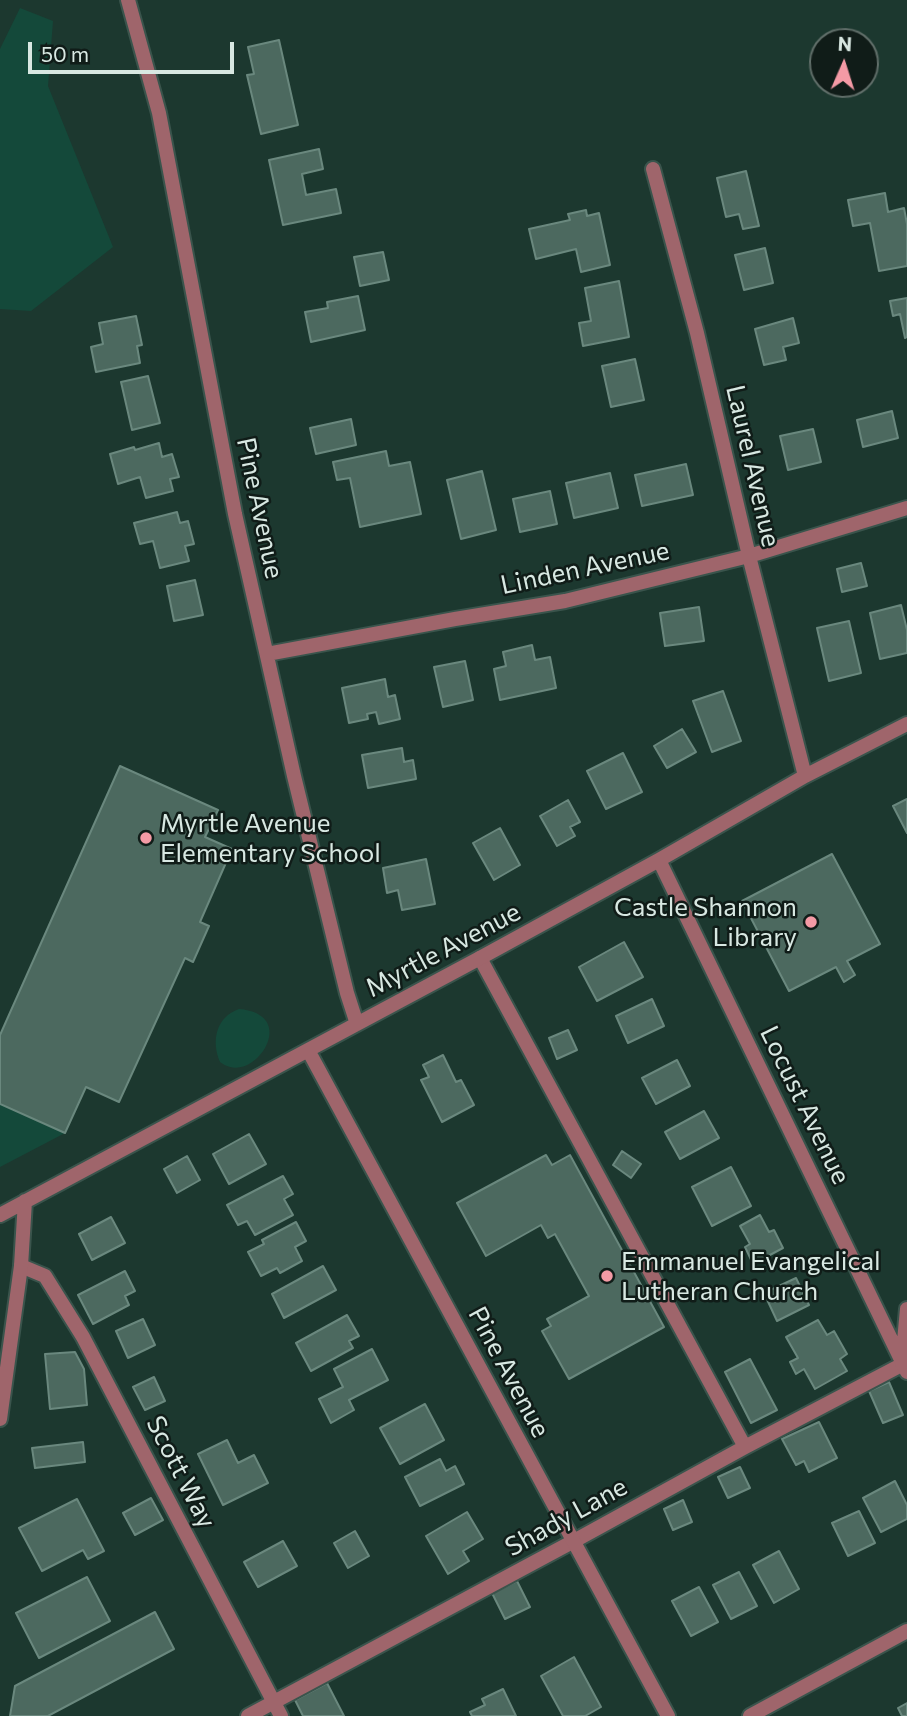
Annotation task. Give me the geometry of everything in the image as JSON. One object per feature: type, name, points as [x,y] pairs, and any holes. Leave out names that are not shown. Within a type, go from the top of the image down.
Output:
[{"type":"street","name":"Pine Avenue","points":[[128,0],[159,114],[232,501],[297,789],[357,1024]]},
{"type":"street","name":"Laurel Avenue","points":[[653,169],[697,333],[749,556],[805,776]]},
{"type":"street","name":"Linden Avenue","points":[[267,654],[565,601],[749,556],[907,508]]},
{"type":"street","name":"Myrtle Avenue","points":[[0,1215],[480,958],[805,776],[907,724]]},
{"type":"street","name":"Locust Avenue","points":[[659,860],[905,1366]]},
{"type":"street","points":[[480,958],[745,1447]]},
{"type":"street","name":"Pine Avenue","points":[[309,1050],[668,1716]]},
{"type":"street","points":[[0,1419],[20,1266],[25,1201]]},
{"type":"street","name":"Scott Way","points":[[20,1266],[44,1276],[83,1337],[277,1709]]},
{"type":"street","points":[[905,1366],[907,1309]]},
{"type":"street","name":"Shady Lane","points":[[248,1716],[277,1709],[745,1447],[905,1366]]},
{"type":"street","points":[[750,1716],[907,1631]]},
{"type":"green space","points":[[20,8],[53,21],[48,86],[113,247],[31,311],[0,309],[0,49]]},
{"type":"green space","points":[[239,1009],[256,1013],[266,1021],[270,1032],[268,1043],[252,1062],[241,1067],[230,1067],[220,1062],[216,1038],[225,1018]]},
{"type":"green space","points":[[0,1104],[65,1133],[0,1167]]},
{"type":"building","points":[[279,40],[298,125],[261,134],[247,75],[254,74],[248,47]]},
{"type":"building","points":[[319,149],[323,169],[302,174],[306,195],[336,189],[341,213],[283,225],[269,160]]},
{"type":"building","points":[[746,171],[759,226],[743,229],[739,214],[726,217],[717,178]]},
{"type":"building","points":[[885,193],[888,212],[904,208],[907,224],[907,266],[879,271],[870,223],[853,226],[848,200]]},
{"type":"building","points":[[586,210],[587,216],[599,213],[610,265],[581,272],[576,249],[536,259],[529,229],[570,220],[568,214]]},
{"type":"building","points":[[765,248],[773,283],[744,290],[735,255]]},
{"type":"building","points":[[383,252],[389,280],[360,286],[354,257]]},
{"type":"building","points":[[619,281],[629,337],[583,346],[579,323],[591,321],[585,288]]},
{"type":"building","points":[[358,296],[365,330],[311,342],[305,312],[328,308],[327,302]]},
{"type":"building","points":[[907,298],[905,338],[900,314],[893,316],[890,301]]},
{"type":"building","points":[[136,316],[142,345],[137,346],[140,363],[96,372],[91,347],[103,344],[99,323]]},
{"type":"building","points":[[793,318],[799,343],[783,347],[786,360],[764,365],[755,329]]},
{"type":"building","points":[[635,359],[644,400],[611,407],[602,366]]},
{"type":"building","points":[[148,376],[160,423],[132,430],[121,382]]},
{"type":"building","points":[[892,411],[898,438],[863,447],[857,420]]},
{"type":"building","points":[[351,419],[356,445],[316,454],[310,428]]},
{"type":"building","points":[[813,429],[821,462],[788,470],[780,436]]},
{"type":"building","points":[[159,443],[162,457],[172,454],[179,477],[170,479],[173,491],[146,498],[140,477],[118,484],[110,454]]},
{"type":"building","points":[[386,451],[389,466],[410,462],[421,514],[360,527],[350,478],[337,480],[333,462]]},
{"type":"building","points":[[686,464],[693,495],[642,506],[635,475]]},
{"type":"building","points":[[482,471],[496,530],[461,539],[447,480]]},
{"type":"building","points":[[610,473],[618,508],[574,518],[566,483]]},
{"type":"building","points":[[550,491],[557,524],[520,532],[513,499]]},
{"type":"building","points":[[177,512],[180,523],[188,521],[194,544],[185,546],[189,561],[160,568],[153,541],[140,544],[134,523]]},
{"type":"building","points":[[861,563],[867,586],[842,592],[837,569]]},
{"type":"building","points":[[195,580],[203,615],[174,621],[167,586]]},
{"type":"building","points":[[901,605],[907,630],[907,653],[880,659],[870,613]]},
{"type":"building","points":[[699,607],[704,641],[665,646],[660,613]]},
{"type":"building","points":[[849,621],[861,673],[829,681],[817,628]]},
{"type":"building","points":[[532,645],[535,660],[550,657],[556,688],[500,700],[494,669],[506,666],[503,652]]},
{"type":"building","points":[[465,661],[473,700],[443,707],[434,667]]},
{"type":"building","points":[[385,679],[388,697],[395,695],[400,719],[379,724],[376,712],[367,714],[368,719],[349,723],[342,688]]},
{"type":"building","points":[[723,691],[741,741],[712,752],[693,701]]},
{"type":"building","points":[[682,729],[696,752],[667,768],[654,746]]},
{"type":"building","points":[[402,748],[404,762],[413,760],[416,779],[368,788],[362,755]]},
{"type":"building","points":[[623,753],[642,792],[606,809],[587,771]]},
{"type":"building","name":"Myrtle Avenue Elementary School","points":[[120,766],[218,810],[205,837],[232,849],[200,922],[209,926],[193,962],[185,958],[119,1102],[86,1087],[65,1133],[0,1104],[0,1035]]},
{"type":"building","points":[[907,799],[907,833],[893,806]]},
{"type":"building","points":[[568,800],[580,822],[570,827],[575,836],[557,846],[540,816]]},
{"type":"building","points":[[500,828],[520,865],[494,880],[473,843]]},
{"type":"building","name":"Castle Shannon Library","points":[[832,854],[880,944],[847,961],[855,975],[844,982],[836,967],[789,991],[742,901]]},
{"type":"building","points":[[426,859],[435,904],[402,910],[398,890],[387,893],[383,868]]},
{"type":"building","points":[[624,942],[643,977],[597,1001],[579,967]]},
{"type":"building","points":[[652,999],[664,1026],[628,1043],[616,1016]]},
{"type":"building","points":[[568,1030],[577,1050],[557,1059],[549,1038]]},
{"type":"building","points":[[443,1055],[456,1082],[461,1080],[474,1105],[442,1122],[421,1080],[429,1077],[423,1065]]},
{"type":"building","points":[[677,1060],[690,1086],[656,1104],[642,1078]]},
{"type":"building","points":[[704,1111],[719,1138],[680,1159],[665,1132]]},
{"type":"building","points":[[249,1134],[266,1164],[229,1184],[213,1154]]},
{"type":"building","points":[[622,1151],[641,1164],[631,1178],[613,1165]]},
{"type":"building","name":"Emmanuel Evangelical Lutheran Church","points":[[546,1155],[552,1165],[570,1155],[664,1327],[569,1379],[542,1331],[551,1326],[547,1319],[589,1296],[555,1234],[548,1238],[541,1225],[486,1256],[457,1203]]},
{"type":"building","points":[[187,1156],[200,1180],[177,1193],[164,1169]]},
{"type":"building","points":[[731,1167],[751,1206],[712,1226],[692,1187]]},
{"type":"building","points":[[283,1176],[293,1194],[284,1199],[293,1215],[255,1235],[247,1221],[238,1225],[227,1205]]},
{"type":"building","points":[[760,1215],[769,1232],[774,1230],[783,1248],[753,1264],[745,1247],[750,1244],[740,1226]]},
{"type":"building","points":[[111,1217],[125,1243],[92,1260],[79,1234]]},
{"type":"building","points":[[296,1222],[306,1241],[295,1247],[302,1261],[280,1273],[277,1268],[261,1276],[248,1252],[264,1244],[262,1240]]},
{"type":"building","points":[[323,1266],[336,1290],[284,1318],[272,1294]]},
{"type":"building","points":[[125,1271],[135,1291],[125,1296],[129,1305],[93,1324],[78,1295]]},
{"type":"building","points":[[796,1278],[809,1305],[777,1321],[764,1293]]},
{"type":"building","points":[[347,1315],[359,1336],[349,1341],[353,1348],[311,1371],[296,1343]]},
{"type":"building","points":[[143,1319],[155,1345],[128,1358],[116,1331]]},
{"type":"building","points":[[818,1320],[827,1335],[834,1331],[847,1354],[840,1359],[847,1371],[815,1389],[804,1369],[796,1374],[790,1362],[798,1358],[786,1337]]},
{"type":"building","points":[[372,1349],[388,1380],[349,1400],[354,1410],[331,1423],[319,1399],[343,1387],[334,1369]]},
{"type":"building","points":[[75,1352],[84,1369],[87,1405],[50,1409],[45,1354]]},
{"type":"building","points":[[750,1359],[777,1410],[751,1423],[725,1372]]},
{"type":"building","points":[[154,1377],[165,1401],[145,1410],[133,1387]]},
{"type":"building","points":[[889,1382],[903,1415],[883,1423],[869,1391]]},
{"type":"building","points":[[425,1404],[444,1440],[400,1464],[380,1428]]},
{"type":"building","points":[[819,1422],[837,1458],[809,1472],[804,1461],[796,1465],[782,1439]]},
{"type":"building","points":[[227,1440],[238,1463],[254,1455],[268,1483],[223,1505],[198,1454]]},
{"type":"building","points":[[83,1442],[85,1462],[35,1468],[32,1448]]},
{"type":"building","points":[[440,1459],[446,1471],[455,1466],[464,1484],[420,1506],[405,1477]]},
{"type":"building","points":[[740,1467],[750,1488],[728,1498],[718,1477]]},
{"type":"building","points":[[895,1481],[907,1505],[907,1519],[881,1532],[863,1498]]},
{"type":"building","points":[[151,1498],[163,1520],[135,1535],[123,1513]]},
{"type":"building","points":[[77,1499],[104,1551],[88,1559],[83,1550],[42,1571],[19,1528]]},
{"type":"building","points":[[683,1500],[692,1522],[673,1530],[664,1509]]},
{"type":"building","points":[[859,1511],[875,1543],[848,1556],[832,1523]]},
{"type":"building","points":[[467,1512],[483,1539],[463,1551],[469,1561],[448,1574],[426,1536]]},
{"type":"building","points":[[355,1531],[369,1556],[348,1568],[334,1543]]},
{"type":"building","points":[[283,1541],[297,1566],[258,1587],[244,1562]]},
{"type":"building","points":[[779,1551],[799,1589],[774,1603],[753,1565]]},
{"type":"building","points":[[739,1572],[757,1606],[731,1619],[713,1585]]},
{"type":"building","points":[[87,1577],[110,1621],[39,1658],[16,1613]]},
{"type":"building","points":[[517,1581],[530,1607],[505,1619],[492,1593]]},
{"type":"building","points":[[699,1587],[718,1622],[691,1636],[672,1601]]},
{"type":"building","points":[[155,1612],[174,1649],[48,1716],[10,1716],[15,1686]]},
{"type":"building","points":[[574,1657],[601,1707],[585,1716],[563,1716],[541,1676]]},
{"type":"building","points":[[327,1683],[344,1716],[303,1716],[295,1700]]},
{"type":"building","points":[[503,1689],[516,1716],[472,1716],[470,1712],[485,1705],[482,1699]]},
{"type":"building","points":[[907,1703],[907,1716],[902,1716],[898,1708]]},
{"type":"place","name":"Myrtle Avenue Elementary School","points":[[146,838]]},
{"type":"place","name":"Castle Shannon Library","points":[[811,922]]},
{"type":"place","name":"Emmanuel Evangelical Lutheran Church","points":[[607,1276]]}]
